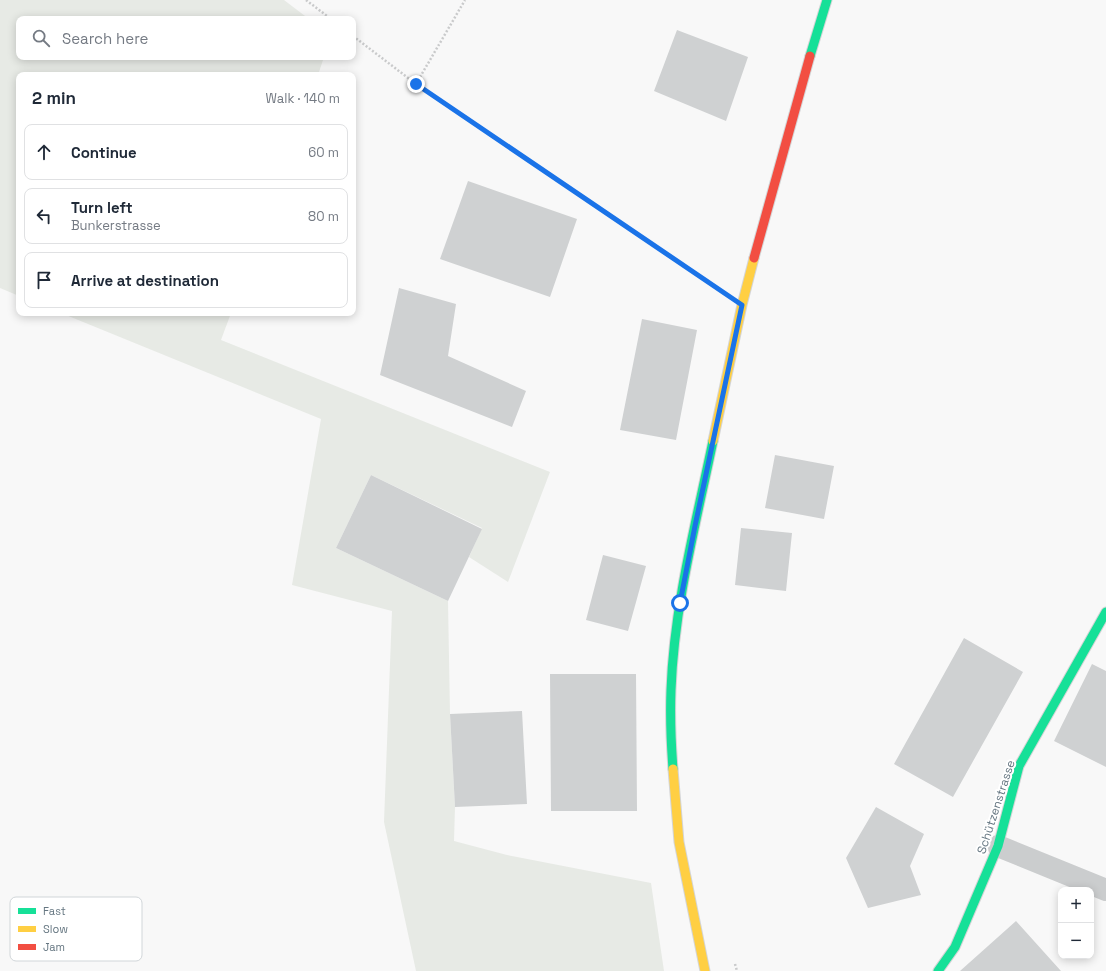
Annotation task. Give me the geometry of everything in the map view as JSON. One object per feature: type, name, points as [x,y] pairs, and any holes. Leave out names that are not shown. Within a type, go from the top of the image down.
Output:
[{"type":"main road","points":[[705,971],[679,842],[674,788],[671,738],[671,690],[680,603],[742,305],[777,173],[827,0]]},
{"type":"main road","name":"Schützenstrasse","points":[[938,971],[956,947],[998,846],[1020,766],[1106,612]]},
{"type":"street","points":[[998,846],[1106,890]]},
{"type":"path","points":[[306,0],[327,16]]},
{"type":"path","points":[[416,84],[465,0]]},
{"type":"path","points":[[356,38],[416,84],[742,305]]},
{"type":"shaded area","points":[[0,0],[284,0],[305,16],[16,16],[16,60],[323,60],[319,72],[16,72],[16,295],[0,288]]},
{"type":"shaded area","points":[[68,316],[230,316],[221,340],[550,472],[508,582],[469,557],[482,528],[371,475],[336,548],[448,601],[450,714],[455,807],[454,841],[507,855],[651,883],[664,971],[416,971],[384,822],[392,611],[292,585],[321,419]]},
{"type":"building","points":[[677,30],[748,57],[726,121],[654,91]]},
{"type":"building","points":[[468,181],[577,219],[550,297],[440,259]]},
{"type":"building","points":[[399,288],[456,304],[448,356],[526,391],[512,427],[380,375]]},
{"type":"building","points":[[642,319],[697,330],[676,440],[620,430]]},
{"type":"building","points":[[775,455],[834,466],[824,519],[765,508]]},
{"type":"building","points":[[371,475],[482,529],[448,601],[336,548]]},
{"type":"building","points":[[741,528],[792,533],[786,591],[735,585]]},
{"type":"building","points":[[603,555],[646,566],[628,631],[586,620]]},
{"type":"building","points":[[964,638],[1023,672],[953,797],[894,764]]},
{"type":"building","points":[[1092,664],[1106,671],[1106,767],[1054,741]]},
{"type":"building","points":[[550,674],[636,674],[637,811],[551,811]]},
{"type":"building","points":[[522,711],[527,804],[455,807],[450,714]]},
{"type":"building","points":[[876,807],[924,834],[910,866],[921,895],[868,908],[846,858]]},
{"type":"building","points":[[1016,921],[1061,971],[960,971]]},
{"type":"traffic: fast","points":[[810,56],[827,0]]},
{"type":"traffic: fast","points":[[673,769],[671,700],[676,627],[693,534],[713,441]]},
{"type":"traffic: fast","points":[[938,971],[955,947],[998,846],[1019,766],[1106,612]]},
{"type":"traffic: slow","points":[[713,441],[742,305],[754,258]]},
{"type":"traffic: slow","points":[[673,769],[679,842],[705,971]]},
{"type":"traffic: jam","points":[[754,258],[810,56]]},
{"type":"route","points":[[416,84],[742,305],[680,603]]}]
